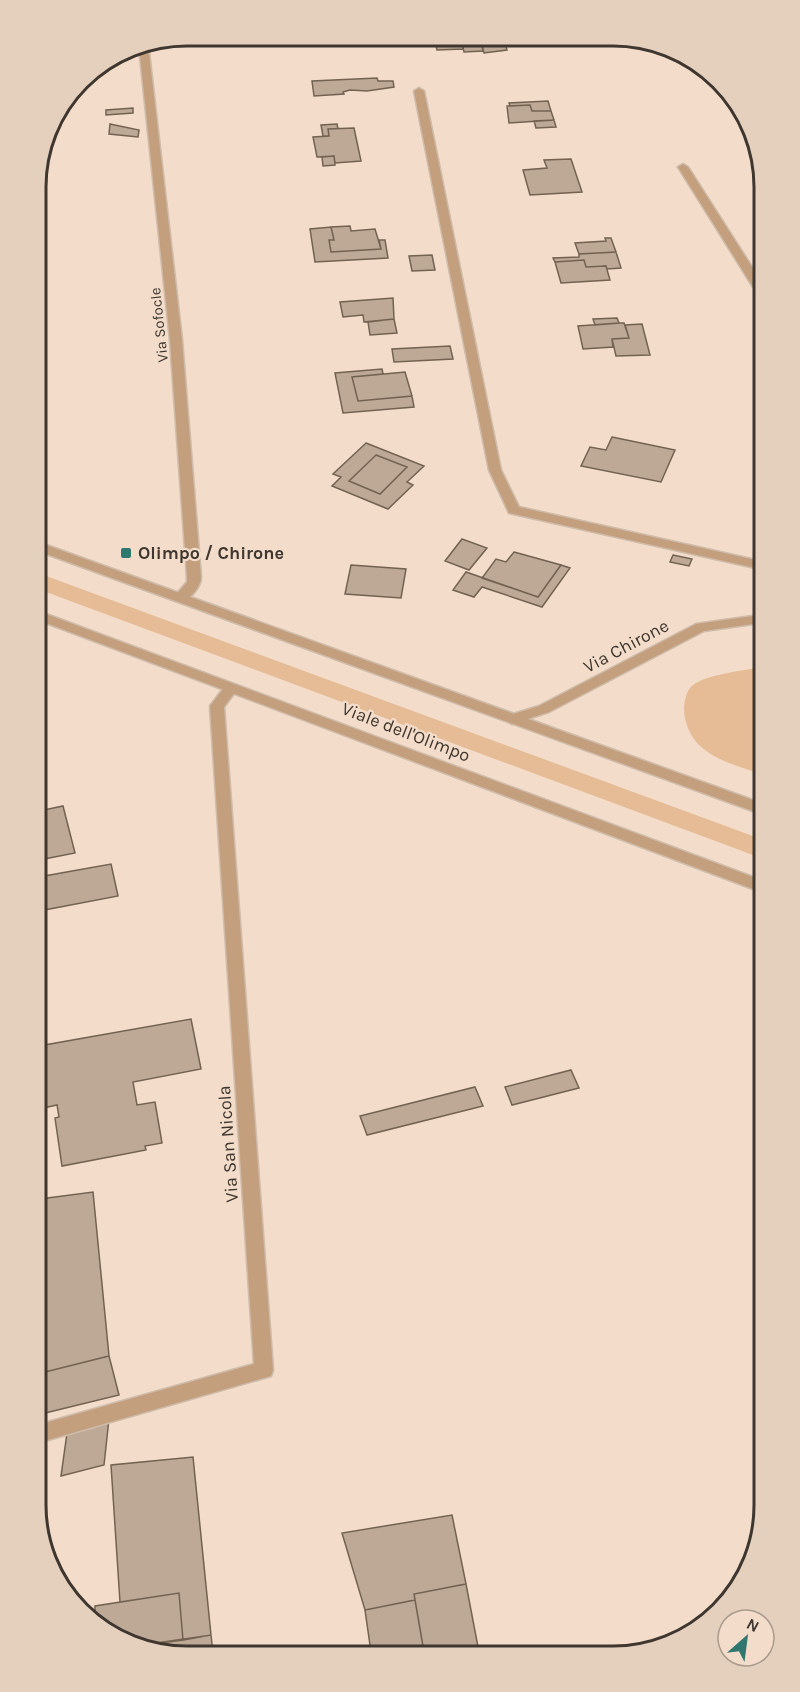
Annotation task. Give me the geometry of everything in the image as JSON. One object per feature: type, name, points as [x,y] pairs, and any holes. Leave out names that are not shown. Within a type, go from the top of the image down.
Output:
[{"type":"street","name":"Via Sofocle","points":[[145,53],[177,340],[194,577],[194,583],[180,597]]},
{"type":"street","points":[[419,91],[495,470],[513,510],[754,564]]},
{"type":"street","points":[[683,167],[754,279]]},
{"type":"street","points":[[47,549],[754,806]]},
{"type":"street","name":"Viale dell'Olimpo","points":[[47,618],[753,883]]},
{"type":"street","name":"Via Chirone","points":[[512,719],[543,710],[701,627],[754,620]]},
{"type":"street","name":"Via San Nicola","points":[[46,1432],[264,1370],[217,706],[231,688]]},
{"type":"shaded area","points":[[47,576],[754,836],[753,855],[47,592]]},
{"type":"shaded area","points":[[754,668],[754,771],[711,754],[701,747],[687,726],[684,711],[689,690],[699,681]]},
{"type":"building","points":[[436,46],[462,46],[463,49],[437,50]]},
{"type":"building","points":[[463,46],[482,46],[483,51],[464,52]]},
{"type":"building","points":[[482,46],[506,46],[507,50],[484,53]]},
{"type":"building","points":[[377,78],[378,81],[393,81],[394,87],[367,91],[350,90],[343,92],[344,94],[314,96],[312,81]]},
{"type":"building","points":[[548,101],[551,111],[532,111],[530,105],[510,106],[509,103]]},
{"type":"building","points":[[530,105],[532,111],[551,111],[554,120],[509,123],[507,106]]},
{"type":"building","points":[[133,108],[133,113],[106,115],[106,110]]},
{"type":"building","points":[[554,120],[556,127],[536,128],[534,121]]},
{"type":"building","points":[[110,124],[139,130],[138,137],[109,134]]},
{"type":"building","points":[[337,124],[338,129],[328,129],[329,136],[323,136],[321,125]]},
{"type":"building","points":[[354,128],[361,161],[335,163],[334,156],[317,157],[313,137],[329,136],[328,129]]},
{"type":"building","points":[[334,156],[335,165],[323,166],[322,157]]},
{"type":"building","points":[[571,159],[582,192],[530,195],[523,170],[547,168],[544,160]]},
{"type":"building","points":[[350,226],[351,231],[375,229],[381,249],[331,252],[329,240],[334,240],[331,227]]},
{"type":"building","points":[[331,227],[334,240],[329,240],[331,252],[381,249],[379,240],[385,240],[388,258],[315,262],[310,229]]},
{"type":"building","points":[[605,238],[611,238],[616,252],[579,254],[575,243],[606,241]]},
{"type":"building","points":[[616,252],[621,268],[586,267],[584,260],[555,262],[553,258],[579,257],[579,254]]},
{"type":"building","points":[[432,255],[435,270],[412,271],[409,256]]},
{"type":"building","points":[[584,260],[586,267],[606,266],[610,280],[561,283],[555,262]]},
{"type":"building","points":[[393,298],[394,319],[364,322],[363,315],[343,317],[340,302]]},
{"type":"building","points":[[617,318],[619,323],[595,325],[593,319]]},
{"type":"building","points":[[394,319],[397,333],[370,335],[368,322]]},
{"type":"building","points":[[624,323],[629,338],[612,339],[613,347],[583,349],[578,326]]},
{"type":"building","points":[[642,324],[650,355],[616,356],[612,339],[629,338],[625,325]]},
{"type":"building","points":[[450,346],[453,359],[394,362],[392,349]]},
{"type":"building","points":[[382,369],[383,374],[352,377],[358,401],[412,396],[414,407],[343,413],[335,373]]},
{"type":"building","points":[[405,372],[412,396],[358,401],[352,377]]},
{"type":"building","points":[[612,437],[675,450],[661,482],[581,466],[590,447],[606,450]]},
{"type":"building","points":[[366,443],[424,466],[407,482],[413,485],[388,509],[332,486],[341,477],[333,474]],"holes":[[[376,455],[407,467],[380,494],[349,481]]]},
{"type":"building","points":[[376,455],[407,467],[380,494],[349,481]]},
{"type":"building","points":[[462,539],[487,548],[469,570],[445,561]]},
{"type":"building","points":[[514,552],[561,565],[538,597],[482,578],[496,559],[506,562]]},
{"type":"building","points":[[673,555],[692,559],[689,566],[670,562]]},
{"type":"building","points":[[351,565],[406,569],[401,598],[345,594]]},
{"type":"building","points":[[561,565],[570,568],[542,607],[482,587],[474,597],[453,590],[466,572],[538,597]]},
{"type":"building","points":[[63,806],[75,853],[46,859],[47,809]]},
{"type":"building","points":[[111,864],[118,896],[46,910],[46,876]]},
{"type":"building","points":[[191,1019],[201,1069],[133,1082],[137,1105],[155,1102],[162,1143],[145,1146],[146,1150],[62,1166],[55,1118],[59,1117],[57,1105],[46,1107],[46,1045]]},
{"type":"building","points":[[571,1070],[579,1088],[512,1105],[505,1087]]},
{"type":"building","points":[[475,1087],[483,1106],[367,1135],[360,1116]]},
{"type":"building","points":[[93,1192],[109,1356],[46,1372],[46,1198]]},
{"type":"building","points":[[109,1356],[119,1395],[46,1413],[46,1372]]},
{"type":"building","points":[[109,1419],[104,1465],[61,1476],[68,1426]]},
{"type":"building","points":[[193,1457],[211,1635],[183,1640],[179,1593],[120,1602],[111,1465]]},
{"type":"building","points":[[452,1515],[466,1584],[414,1594],[415,1600],[365,1610],[342,1533]]},
{"type":"building","points":[[466,1584],[478,1646],[423,1646],[414,1594]]},
{"type":"building","points":[[179,1593],[183,1640],[160,1643],[142,1638],[109,1622],[95,1610],[95,1606]]},
{"type":"building","points":[[415,1600],[423,1646],[370,1646],[365,1610]]},
{"type":"building","points":[[211,1635],[212,1646],[188,1646],[159,1643]]},
{"type":"place","name":"Olimpo / Chirone","points":[[126,553]]}]
